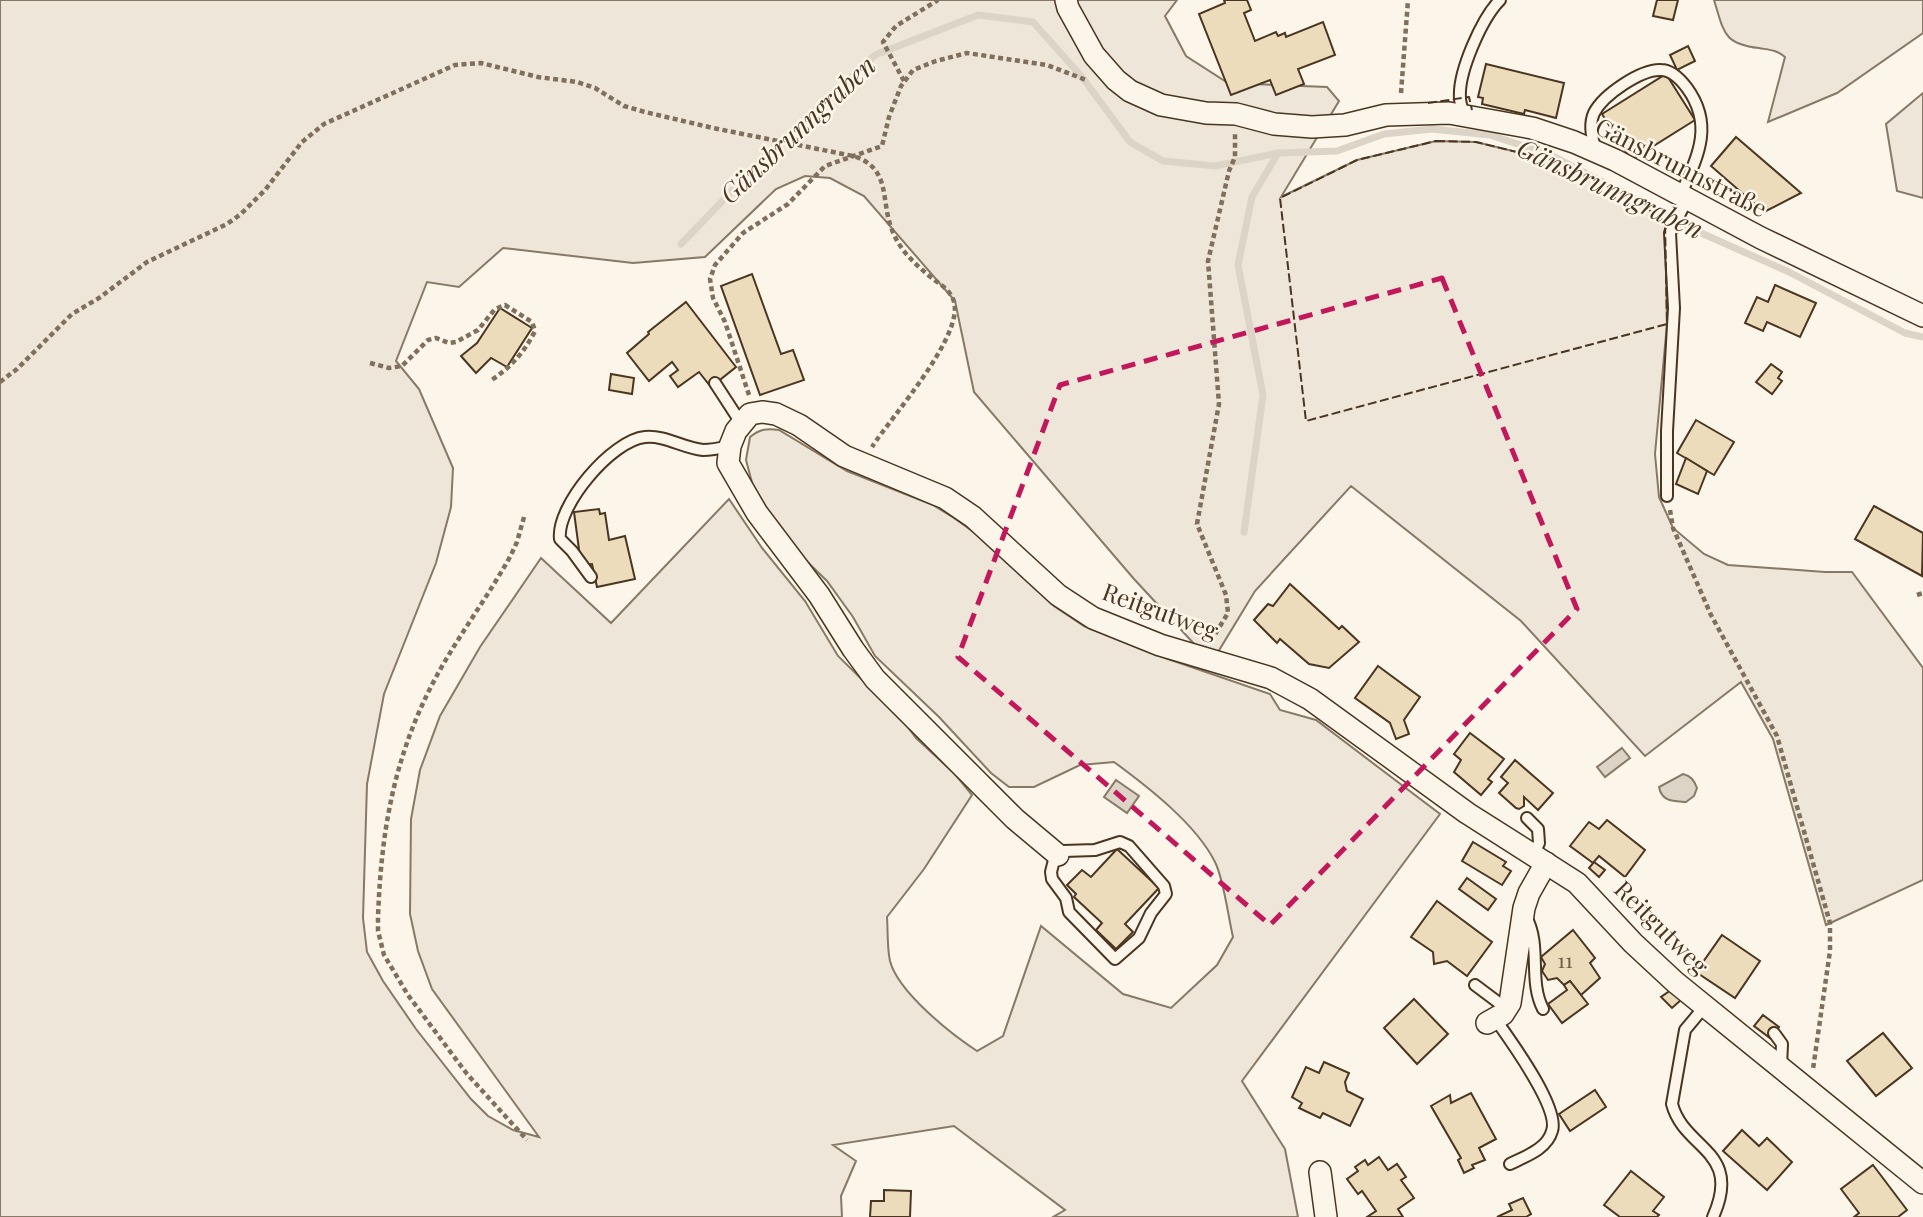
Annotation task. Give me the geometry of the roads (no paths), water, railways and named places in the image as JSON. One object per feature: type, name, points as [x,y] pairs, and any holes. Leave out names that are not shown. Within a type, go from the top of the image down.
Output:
[{"type":"street","name":"Gänsbrunnstraße","points":[[1066,0],[1094,55],[1116,80],[1130,91],[1161,105],[1206,113],[1236,114],[1274,124],[1312,127],[1345,125],[1379,116],[1402,114],[1464,115],[1541,131],[1597,152],[1682,202],[1923,316]]},
{"type":"street","name":"Reitgutweg","points":[[747,418],[769,412],[783,417],[861,464],[926,488],[954,503],[973,517],[1044,584],[1082,612],[1123,631],[1271,678],[1298,691],[1444,797],[1589,893],[1633,943],[1705,1006],[1923,1183]]},
{"type":"street","points":[[747,418],[730,446],[729,468],[757,513],[819,595],[870,671],[1023,826],[1058,855]]},
{"type":"street","points":[[1497,1017],[1513,995],[1523,914],[1540,859]]},
{"type":"street","points":[[1320,1172],[1326,1217]]},
{"type":"lane","points":[[1464,115],[1460,99],[1470,53],[1483,22],[1500,0]]},
{"type":"lane","points":[[1597,152],[1592,136],[1594,114],[1606,98],[1640,75],[1657,70],[1670,72],[1682,81],[1695,99],[1702,120],[1698,154],[1670,233],[1674,308],[1667,431],[1667,496]]},
{"type":"lane","points":[[715,383],[747,418]]},
{"type":"lane","points":[[592,577],[560,540],[559,534],[580,489],[610,455],[623,445],[643,437],[659,438],[705,450],[730,446]]},
{"type":"lane","points":[[1527,818],[1538,829],[1540,859]]},
{"type":"lane","points":[[1115,843],[1124,843],[1164,886],[1166,894],[1151,913],[1145,929],[1118,958],[1112,958],[1069,912],[1062,891],[1052,879],[1051,867],[1058,855],[1072,850],[1095,850],[1115,843]]},
{"type":"lane","points":[[1523,914],[1533,934],[1537,990],[1544,1009]]},
{"type":"lane","points":[[1475,985],[1539,1087],[1551,1112],[1553,1126],[1550,1136],[1542,1146],[1510,1164]]},
{"type":"lane","points":[[1705,1006],[1685,1030],[1672,1104],[1675,1114],[1717,1164],[1721,1183],[1720,1198],[1713,1217]]},
{"type":"lane","points":[[1774,1033],[1782,1044],[1781,1067]]},
{"type":"waterway","name":"Gänsbrunngraben","points":[[681,244],[763,159],[875,55],[978,15],[1033,22],[1082,77],[1130,142],[1163,161],[1215,166],[1278,153],[1337,151],[1384,134],[1432,129],[1490,135],[1551,155],[1701,233],[1789,272],[1905,333],[1923,337]]},
{"type":"waterway","name":"Gänsbrunngraben","points":[[1244,532],[1263,395],[1238,265],[1252,197],[1278,153]]}]
